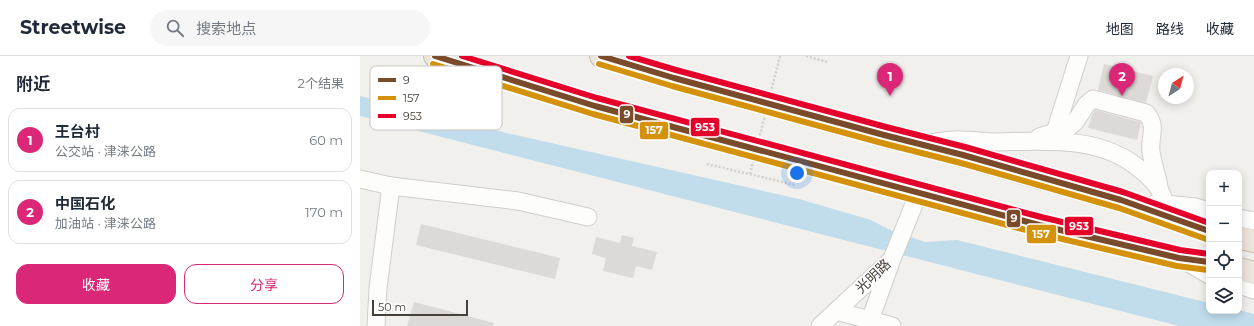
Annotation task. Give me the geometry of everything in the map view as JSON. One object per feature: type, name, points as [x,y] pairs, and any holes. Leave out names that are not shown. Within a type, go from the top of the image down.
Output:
[{"type":"highway","points":[[435,56],[467,66]]},
{"type":"highway","points":[[601,56],[681,80],[963,155],[1121,200],[1167,210],[1206,230]]},
{"type":"highway","points":[[502,77],[595,106],[1039,224],[1179,258],[1206,262]]},
{"type":"highway","points":[[1242,239],[1254,242]]},
{"type":"street","points":[[1055,132],[1079,56]]},
{"type":"street","points":[[1025,141],[1068,128],[1072,125],[1081,111],[1093,99],[1146,113],[1152,122],[1153,128],[1151,151],[1159,188],[1167,210],[1195,207],[1206,210]]},
{"type":"street","points":[[918,144],[960,140],[1078,143],[1112,151],[1125,157],[1152,179],[1159,188]]},
{"type":"street","points":[[360,179],[391,186],[518,201],[588,217]]},
{"type":"street","points":[[376,326],[378,288],[391,186]]},
{"type":"street","name":"光明路","points":[[820,326],[892,259],[919,192]]},
{"type":"street","points":[[1242,219],[1254,221]]},
{"type":"street","points":[[1179,258],[1206,273]]},
{"type":"street","points":[[869,323],[892,259]]},
{"type":"street","points":[[836,311],[869,323],[892,326]]},
{"type":"path","points":[[750,174],[780,56]]},
{"type":"path","points":[[806,56],[827,62]]},
{"type":"path","points":[[707,164],[795,185]]},
{"type":"water","points":[[360,96],[370,99],[370,119],[360,116]]},
{"type":"water","points":[[415,130],[495,130],[799,199],[871,220],[888,229],[925,242],[957,240],[1206,302],[1206,314],[1242,314],[1242,311],[1254,314],[1254,326],[1179,326]]},
{"type":"building","points":[[1104,64],[1153,76],[1146,103],[1098,90]]},
{"type":"building","points":[[1095,110],[1140,122],[1137,140],[1088,128]]},
{"type":"building","points":[[421,224],[560,258],[555,279],[416,245]]},
{"type":"building","points":[[622,235],[634,238],[632,246],[657,252],[652,270],[636,266],[633,278],[603,271],[606,258],[592,254],[596,237],[620,243]]},
{"type":"building","points":[[414,302],[494,323],[493,326],[407,326]]},
{"type":"transit line","name":"9","points":[[435,56],[467,66]]},
{"type":"transit line","name":"953","points":[[462,56],[494,66]]},
{"type":"transit line","name":"9","points":[[601,56],[674,78],[963,155],[1121,200],[1206,230]]},
{"type":"transit line","name":"953","points":[[629,56],[886,127],[965,147],[1123,192],[1206,222]]},
{"type":"transit line","name":"157","points":[[433,64],[439,66]]},
{"type":"transit line","name":"157","points":[[599,64],[672,86],[961,163],[1119,208],[1206,239]]},
{"type":"transit line","name":"953","points":[[502,68],[597,98],[1041,217],[1180,250],[1206,254]]},
{"type":"transit line","name":"9","points":[[502,77],[595,106],[1039,225],[1179,258],[1206,262]]},
{"type":"transit line","name":"157","points":[[502,86],[593,114],[1037,233],[1177,266],[1206,270]]},
{"type":"place","name":"王台村","points":[[890,96]]},
{"type":"place","name":"中国石化","points":[[1122,96]]}]
